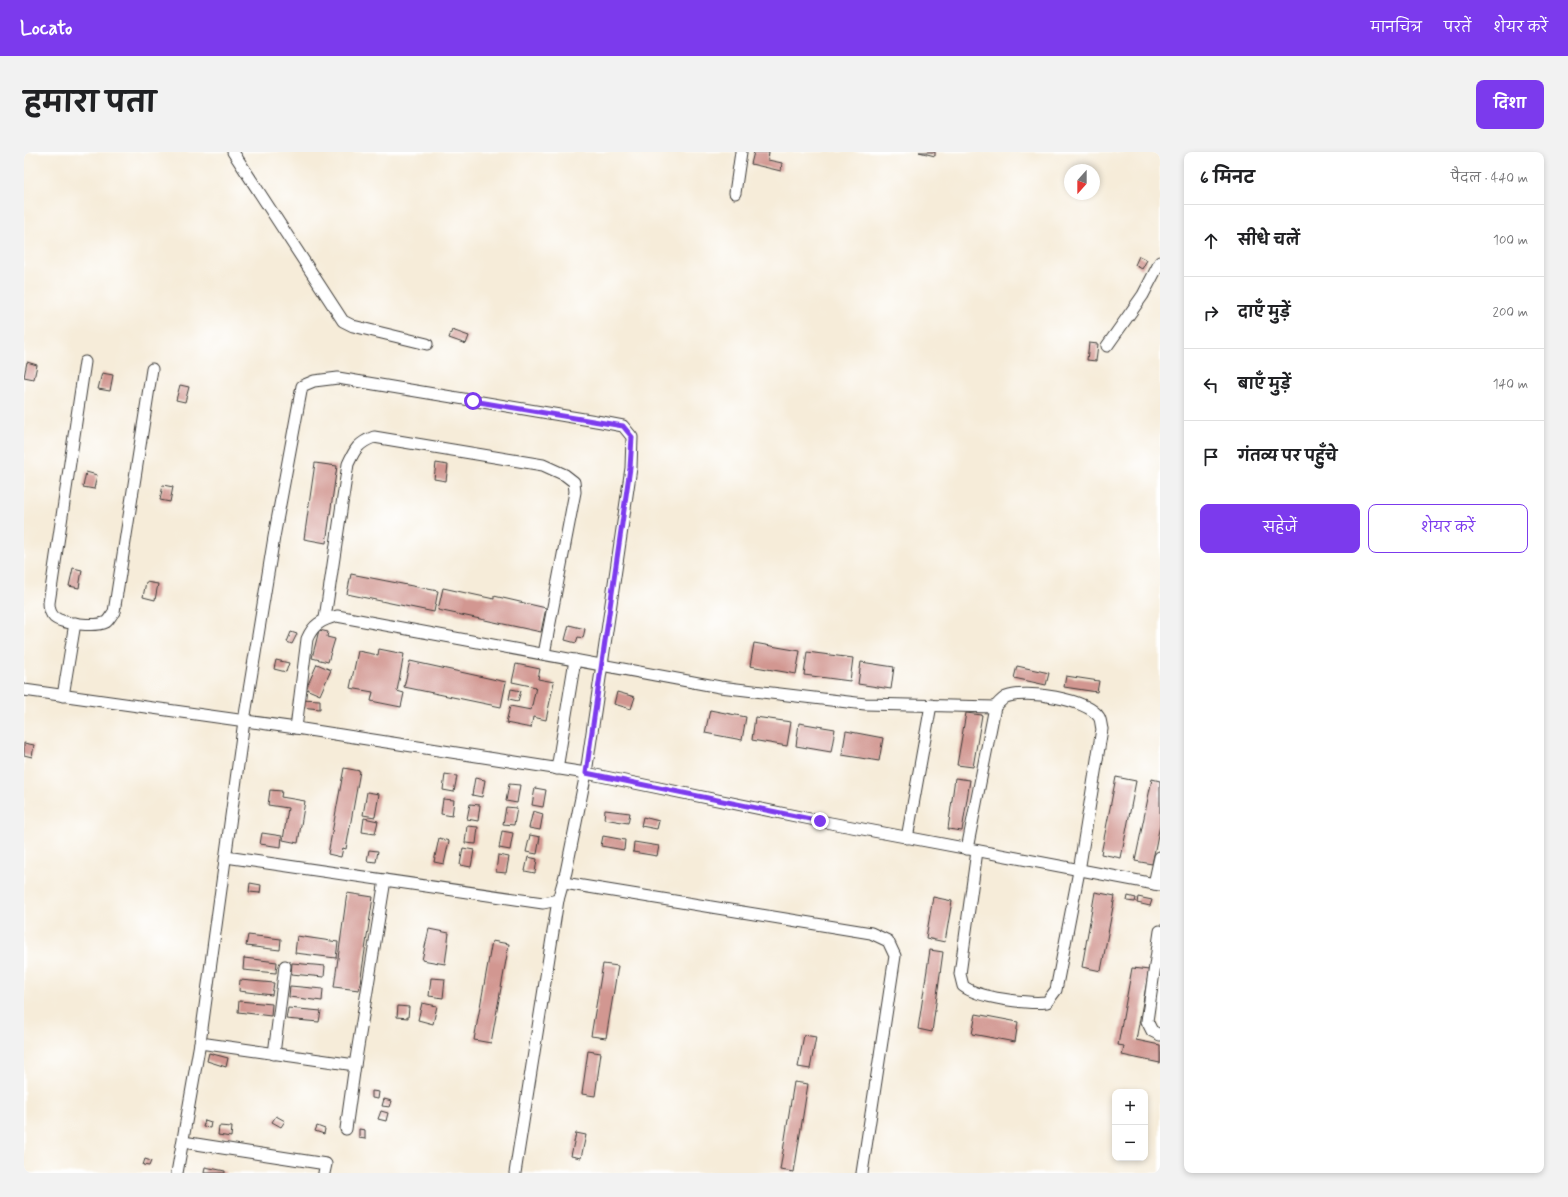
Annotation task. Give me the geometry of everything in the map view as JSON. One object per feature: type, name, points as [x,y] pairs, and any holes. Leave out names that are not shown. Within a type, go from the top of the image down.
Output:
[{"type":"street","points":[[233,152],[343,321],[353,326],[428,344]]},
{"type":"street","points":[[735,193],[741,152]]},
{"type":"street","points":[[1107,346],[1143,295],[1160,262]]},
{"type":"street","points":[[85,362],[49,603],[50,610],[55,617],[60,621],[74,623],[96,624],[106,622],[114,612],[152,369]]},
{"type":"street","points":[[177,1173],[200,1043],[244,721],[274,537],[302,386],[314,381],[338,378],[623,426],[632,437],[630,468],[586,773],[564,883],[558,900],[515,1173]]},
{"type":"street","points":[[325,618],[348,464],[355,450],[362,441],[374,438],[543,465],[565,475],[574,482],[575,492],[544,654]]},
{"type":"street","points":[[296,728],[307,639],[312,628],[325,618],[337,616],[720,687],[865,704],[995,707]]},
{"type":"street","points":[[63,696],[74,623]]},
{"type":"street","points":[[557,769],[575,660]]},
{"type":"street","points":[[24,690],[296,728],[586,773],[907,838],[1157,885],[1160,856]]},
{"type":"street","points":[[1015,694],[1029,694],[1071,701],[1091,710],[1100,718],[1102,729],[1079,871],[1056,990],[1047,1002],[1035,1004],[978,995],[963,986],[960,974],[972,850],[995,707],[1004,697],[1015,694]]},
{"type":"street","points":[[907,838],[931,706]]},
{"type":"street","points":[[226,857],[544,903],[558,900]]},
{"type":"street","points":[[346,1129],[385,880]]},
{"type":"street","points":[[564,883],[871,933],[888,941],[895,956],[862,1173]]},
{"type":"street","points":[[1160,931],[1159,949],[1147,1021],[1152,1031],[1160,1035]]},
{"type":"street","points":[[274,1054],[284,966]]},
{"type":"street","points":[[200,1043],[355,1065]]},
{"type":"street","points":[[182,1142],[326,1164],[324,1173]]},
{"type":"building","points":[[754,152],[769,152],[768,160],[782,163],[781,171],[751,164]]},
{"type":"building","points":[[919,152],[935,152],[935,156]]},
{"type":"building","points":[[1139,256],[1147,260],[1142,269],[1135,265]]},
{"type":"building","points":[[452,330],[469,336],[466,344],[449,338]]},
{"type":"building","points":[[1089,343],[1098,344],[1096,361],[1087,360]]},
{"type":"building","points":[[27,362],[37,365],[34,379],[24,377]]},
{"type":"building","points":[[102,373],[113,375],[110,391],[98,389]]},
{"type":"building","points":[[180,385],[189,387],[185,402],[176,400]]},
{"type":"building","points":[[315,463],[337,466],[326,543],[304,539]]},
{"type":"building","points":[[436,463],[448,465],[446,481],[434,479]]},
{"type":"building","points":[[86,472],[97,475],[94,489],[83,487]]},
{"type":"building","points":[[163,485],[173,487],[170,502],[160,500]]},
{"type":"building","points":[[73,568],[82,570],[79,588],[69,586]]},
{"type":"building","points":[[351,574],[438,591],[434,612],[347,594]]},
{"type":"building","points":[[146,582],[158,584],[155,600],[143,597]]},
{"type":"building","points":[[443,588],[494,599],[494,596],[546,608],[541,632],[438,610]]},
{"type":"building","points":[[569,625],[585,629],[583,638],[578,637],[576,643],[565,640]]},
{"type":"building","points":[[319,630],[328,632],[327,637],[335,639],[328,662],[312,658]]},
{"type":"building","points":[[291,632],[297,634],[292,644],[287,642]]},
{"type":"building","points":[[754,643],[800,651],[796,674],[750,666]]},
{"type":"building","points":[[379,649],[404,654],[397,691],[404,693],[401,707],[371,701],[373,692],[350,688],[358,651],[378,655]]},
{"type":"building","points":[[807,652],[853,658],[850,681],[804,675]]},
{"type":"building","points":[[276,660],[289,663],[286,672],[274,669]]},
{"type":"building","points":[[410,661],[506,682],[501,707],[404,687]]},
{"type":"building","points":[[861,662],[894,667],[891,689],[858,684]]},
{"type":"building","points":[[317,664],[331,670],[320,695],[306,689]]},
{"type":"building","points":[[516,664],[540,669],[538,679],[554,682],[546,720],[533,717],[531,728],[506,723],[510,706],[531,710],[536,687],[512,682]]},
{"type":"building","points":[[1017,666],[1049,673],[1046,685],[1014,678]]},
{"type":"building","points":[[1066,676],[1099,681],[1097,692],[1064,687]]},
{"type":"building","points":[[511,689],[521,691],[518,701],[509,699]]},
{"type":"building","points":[[617,692],[635,697],[631,709],[614,704]]},
{"type":"building","points":[[301,699],[320,700],[320,709],[300,707]]},
{"type":"building","points":[[710,710],[746,717],[742,740],[705,733]]},
{"type":"building","points":[[966,713],[982,715],[973,767],[957,765]]},
{"type":"building","points":[[755,717],[791,722],[787,746],[752,740]]},
{"type":"building","points":[[799,723],[835,729],[831,752],[796,746]]},
{"type":"building","points":[[846,731],[883,738],[879,761],[842,755]]},
{"type":"building","points":[[24,743],[34,745],[32,757],[24,755]]},
{"type":"building","points":[[344,768],[360,771],[346,849],[343,848],[341,857],[328,854]]},
{"type":"building","points":[[445,774],[457,776],[454,792],[443,790]]},
{"type":"building","points":[[1116,777],[1136,781],[1121,858],[1101,854]]},
{"type":"building","points":[[475,778],[485,780],[482,797],[472,795]]},
{"type":"building","points":[[955,778],[970,780],[962,831],[948,829]]},
{"type":"building","points":[[1152,779],[1160,781],[1160,825],[1152,864],[1135,861]]},
{"type":"building","points":[[509,784],[520,785],[517,803],[506,801]]},
{"type":"building","points":[[535,788],[546,790],[543,807],[532,805]]},
{"type":"building","points":[[270,790],[282,791],[281,797],[305,801],[298,843],[283,840],[288,808],[268,805]]},
{"type":"building","points":[[367,792],[379,794],[375,817],[363,815]]},
{"type":"building","points":[[443,799],[454,800],[452,816],[441,814]]},
{"type":"building","points":[[470,804],[480,805],[478,821],[467,819]]},
{"type":"building","points":[[506,807],[517,808],[514,825],[503,824]]},
{"type":"building","points":[[605,810],[630,813],[628,823],[604,819]]},
{"type":"building","points":[[533,811],[543,814],[540,830],[529,828]]},
{"type":"building","points":[[643,817],[659,821],[657,829],[641,826]]},
{"type":"building","points":[[364,818],[378,821],[375,834],[362,832]]},
{"type":"building","points":[[467,826],[478,827],[476,844],[465,843]]},
{"type":"building","points":[[502,831],[513,833],[510,850],[499,848]]},
{"type":"building","points":[[262,833],[282,836],[281,847],[260,844]]},
{"type":"building","points":[[530,835],[540,837],[537,854],[526,852]]},
{"type":"building","points":[[603,836],[625,840],[624,850],[601,846]]},
{"type":"building","points":[[439,838],[449,841],[444,864],[434,862]]},
{"type":"building","points":[[634,842],[659,846],[657,856],[633,852]]},
{"type":"building","points":[[463,848],[474,850],[471,867],[460,865]]},
{"type":"building","points":[[369,850],[378,851],[376,862],[367,861]]},
{"type":"building","points":[[498,855],[509,857],[506,873],[496,872]]},
{"type":"building","points":[[528,857],[537,859],[535,873],[525,871]]},
{"type":"building","points":[[250,883],[261,885],[260,893],[249,892]]},
{"type":"building","points":[[1095,892],[1115,896],[1101,971],[1082,967]]},
{"type":"building","points":[[347,893],[373,897],[359,990],[334,987]]},
{"type":"building","points":[[1128,896],[1136,898],[1135,902],[1127,901]]},
{"type":"building","points":[[933,897],[952,901],[945,942],[926,938]]},
{"type":"building","points":[[1138,897],[1152,900],[1150,906],[1137,903]]},
{"type":"building","points":[[429,929],[449,933],[445,964],[422,960]]},
{"type":"building","points":[[248,935],[281,939],[280,950],[246,946]]},
{"type":"building","points":[[297,936],[338,942],[336,958],[295,953]]},
{"type":"building","points":[[492,941],[509,944],[491,1043],[474,1040]]},
{"type":"building","points":[[930,950],[943,952],[932,1032],[918,1029]]},
{"type":"building","points":[[244,958],[277,962],[276,973],[243,970]]},
{"type":"building","points":[[292,963],[325,966],[324,977],[291,974]]},
{"type":"building","points":[[603,964],[618,966],[606,1038],[591,1036]]},
{"type":"building","points":[[1132,968],[1149,970],[1136,1040],[1160,1045],[1160,1063],[1122,1055],[1124,1046],[1118,1045]]},
{"type":"building","points":[[431,978],[445,979],[443,998],[429,996]]},
{"type":"building","points":[[240,980],[274,983],[272,995],[239,991]]},
{"type":"building","points":[[290,986],[323,989],[322,1001],[289,997]]},
{"type":"building","points":[[239,1001],[272,1004],[271,1016],[238,1012]]},
{"type":"building","points":[[422,1003],[437,1006],[433,1024],[418,1020]]},
{"type":"building","points":[[398,1006],[409,1007],[408,1018],[397,1017]]},
{"type":"building","points":[[288,1008],[321,1011],[319,1022],[286,1019]]},
{"type":"building","points":[[976,1014],[1018,1022],[1015,1042],[972,1034]]},
{"type":"building","points":[[804,1035],[816,1037],[810,1069],[798,1067]]},
{"type":"building","points":[[588,1051],[601,1053],[595,1096],[582,1094]]},
{"type":"building","points":[[209,1053],[228,1058],[226,1067],[207,1061]]},
{"type":"building","points":[[794,1082],[808,1084],[794,1172],[780,1170]]},
{"type":"building","points":[[372,1091],[379,1092],[378,1099],[372,1098]]},
{"type":"building","points":[[384,1099],[392,1101],[390,1107],[382,1106]]},
{"type":"building","points":[[381,1111],[388,1113],[386,1121],[378,1119]]},
{"type":"building","points":[[276,1116],[285,1121],[281,1127],[272,1122]]},
{"type":"building","points":[[205,1120],[211,1122],[210,1128],[203,1127]]},
{"type":"building","points":[[219,1126],[232,1127],[231,1137],[218,1135]]},
{"type":"building","points":[[317,1126],[325,1129],[324,1134],[315,1131]]},
{"type":"building","points":[[359,1129],[365,1130],[365,1139],[359,1138]]},
{"type":"building","points":[[576,1133],[586,1135],[581,1158],[571,1156]]},
{"type":"building","points":[[145,1159],[151,1161],[149,1166],[143,1165]]},
{"type":"building","points":[[205,1167],[225,1171],[225,1173],[204,1173]]},
{"type":"route","points":[[473,401],[623,426],[632,437],[630,468],[586,773],[820,821]]}]
